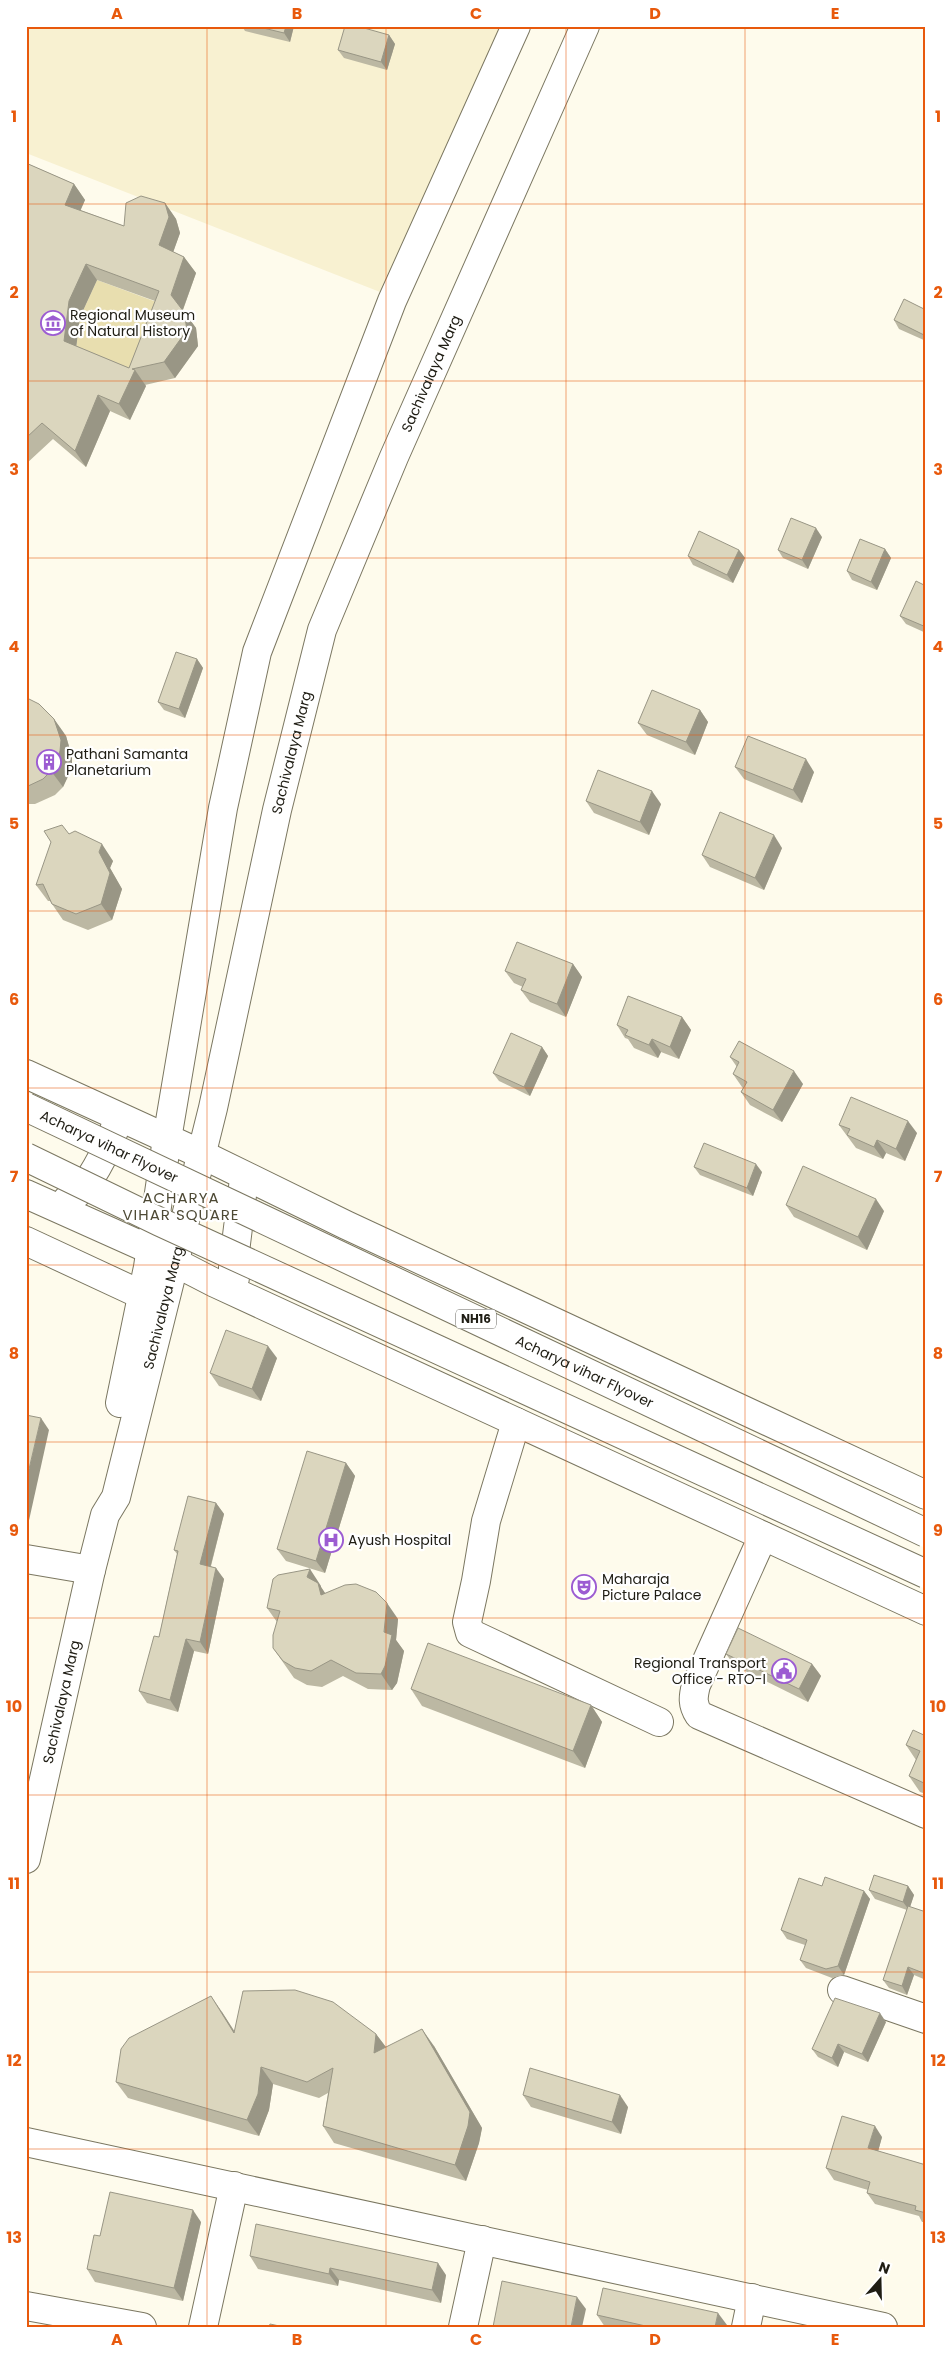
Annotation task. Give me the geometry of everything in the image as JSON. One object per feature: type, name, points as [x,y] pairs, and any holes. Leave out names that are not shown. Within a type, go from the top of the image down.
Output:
[{"type":"main road","name":"Sachivalaya Marg","points":[[105,1515],[101,1497],[151,1250],[167,1139],[222,808],[257,652],[392,301],[516,26]]},
{"type":"main road","name":"Sachivalaya Marg","points":[[26,1859],[90,1570],[105,1515],[116,1497],[213,1108],[277,810],[322,630],[394,457],[585,26]]},
{"type":"main road","points":[[26,1074],[201,1154],[244,1176],[926,1496]]},
{"type":"main road","name":"Acharya vihar Flyover","points":[[26,1107],[926,1533]]},
{"type":"main road","points":[[35,1198],[64,1201],[78,1194],[111,1141],[119,1116]]},
{"type":"main road","points":[[26,1157],[160,1222],[926,1574]]},
{"type":"main road","points":[[236,1292],[233,1268],[244,1176]]},
{"type":"main road","points":[[35,1198],[151,1250],[236,1292],[926,1611]]},
{"type":"main road","points":[[26,1241],[142,1295]]},
{"type":"main road","points":[[516,1422],[486,1521],[467,1622],[470,1633],[659,1722]]},
{"type":"main road","points":[[763,1536],[696,1685],[693,1696],[694,1706],[699,1715],[926,1814]]},
{"type":"main road","points":[[26,1559],[90,1570]]},
{"type":"main road","points":[[842,1990],[926,2019]]},
{"type":"main road","points":[[26,2142],[752,2298],[851,2324],[883,2327]]},
{"type":"main road","points":[[203,2327],[234,2186]]},
{"type":"main road","points":[[463,2327],[482,2240]]},
{"type":"main road","points":[[746,2327],[752,2298]]},
{"type":"main road","points":[[26,2306],[142,2327]]},
{"type":"shaded area","points":[[26,26],[505,26],[380,292],[26,153]]},
{"type":"shaded area","points":[[97,280],[170,307],[140,384],[75,357],[80,317]]},
{"type":"building","points":[[255,26],[286,26],[284,33]]},
{"type":"building","points":[[345,26],[357,26],[389,35],[381,62],[338,50]]},
{"type":"building","name":"Regional Museum of Natural History","points":[[26,163],[74,184],[65,205],[124,226],[126,203],[141,196],[165,203],[169,217],[159,245],[184,257],[171,295],[184,312],[187,330],[164,362],[132,369],[135,370],[119,404],[98,395],[75,451],[42,423],[26,438]],"holes":[[[86,264],[159,291],[129,368],[64,341],[69,301]]]},
{"type":"building","points":[[904,299],[926,310],[926,336],[894,320]]},
{"type":"building","points":[[791,518],[816,528],[802,560],[778,550]]},
{"type":"building","points":[[699,531],[739,550],[727,575],[688,556]]},
{"type":"building","points":[[860,539],[885,549],[871,582],[847,571]]},
{"type":"building","points":[[916,581],[926,586],[926,627],[900,616]]},
{"type":"building","points":[[176,652],[197,659],[179,709],[158,702]]},
{"type":"building","points":[[652,690],[700,710],[686,742],[638,723]]},
{"type":"building","points":[[26,699],[39,704],[54,719],[61,740],[60,751],[51,771],[43,779],[26,787]]},
{"type":"building","points":[[748,736],[806,759],[793,790],[735,767]]},
{"type":"building","points":[[598,770],[652,791],[640,822],[586,801]]},
{"type":"building","points":[[720,812],[774,835],[755,878],[702,855]]},
{"type":"building","points":[[62,825],[69,834],[75,831],[102,844],[99,852],[110,873],[101,904],[76,914],[52,904],[43,884],[36,885],[51,842],[44,831]]},
{"type":"building","points":[[517,942],[573,964],[557,1004],[521,990],[526,979],[505,971]]},
{"type":"building","points":[[628,996],[682,1017],[670,1047],[652,1039],[649,1045],[625,1035],[628,1030],[617,1025]]},
{"type":"building","points":[[511,1033],[542,1047],[524,1087],[493,1073]]},
{"type":"building","points":[[739,1041],[794,1071],[773,1110],[741,1092],[747,1082],[733,1074],[739,1062],[730,1057]]},
{"type":"building","points":[[851,1097],[908,1121],[896,1149],[877,1140],[874,1147],[847,1135],[850,1129],[839,1125]]},
{"type":"building","points":[[704,1143],[756,1164],[747,1188],[694,1167]]},
{"type":"building","points":[[803,1166],[876,1199],[858,1237],[786,1205]]},
{"type":"building","points":[[226,1330],[268,1346],[252,1389],[210,1373]]},
{"type":"building","points":[[26,1415],[41,1418],[26,1482]]},
{"type":"building","points":[[307,1451],[346,1463],[316,1561],[277,1549]]},
{"type":"building","points":[[188,1496],[216,1503],[200,1564],[216,1568],[200,1642],[186,1639],[170,1700],[139,1691],[154,1636],[159,1637],[178,1551],[174,1550]]},
{"type":"building","points":[[310,1569],[307,1577],[318,1583],[321,1595],[345,1585],[356,1584],[376,1592],[387,1603],[384,1632],[392,1635],[385,1666],[381,1674],[356,1673],[331,1660],[311,1671],[295,1668],[283,1661],[273,1648],[273,1635],[280,1611],[267,1608],[273,1579],[278,1575]]},
{"type":"building","points":[[738,1628],[812,1664],[799,1689],[726,1654]]},
{"type":"building","points":[[428,1643],[591,1705],[573,1751],[411,1689]]},
{"type":"building","points":[[913,1730],[926,1736],[926,1784],[909,1776],[920,1751],[906,1745]]},
{"type":"building","points":[[874,1875],[908,1886],[903,1902],[869,1890]]},
{"type":"building","points":[[825,1877],[864,1891],[838,1966],[826,1969],[800,1960],[807,1940],[781,1930],[799,1878],[822,1886]]},
{"type":"building","points":[[908,1906],[926,1912],[924,1922],[926,1923],[926,1974],[908,1967],[902,1986],[883,1980]]},
{"type":"building","points":[[295,1990],[333,2002],[376,2034],[374,2053],[422,2029],[470,2112],[468,2126],[455,2165],[323,2126],[333,2068],[307,2082],[261,2067],[258,2094],[247,2120],[116,2082],[121,2049],[129,2038],[211,1996],[234,2033],[243,1991]]},
{"type":"building","points":[[835,1998],[880,2013],[862,2054],[838,2044],[832,2058],[812,2049]]},
{"type":"building","points":[[530,2068],[620,2095],[612,2122],[523,2095]]},
{"type":"building","points":[[842,2116],[875,2126],[868,2148],[926,2165],[926,2213],[915,2210],[916,2206],[867,2193],[870,2182],[826,2168]]},
{"type":"building","points":[[110,2192],[193,2210],[174,2288],[87,2269],[94,2235],[100,2236]]},
{"type":"building","points":[[256,2224],[438,2263],[432,2290],[330,2268],[329,2274],[250,2256]]},
{"type":"building","points":[[502,2281],[577,2297],[571,2327],[493,2327]]},
{"type":"building","points":[[603,2288],[718,2313],[715,2327],[650,2327],[597,2315]]},
{"type":"building","points":[[270,2324],[284,2327],[269,2327]]},
{"type":"place","name":"Regional Museum of Natural History","points":[[53,323]]},
{"type":"place","name":"Pathani Samanta Planetarium","points":[[49,762]]},
{"type":"place","name":"Ayush Hospital","points":[[331,1540]]},
{"type":"place","name":"Maharaja Picture Palace","points":[[584,1587]]},
{"type":"place","name":"Regional Transport Office - RTO-I","points":[[784,1671]]},
{"type":"district","name":"ACHARYA VIHAR SQUARE","points":[[181,1206]]}]
